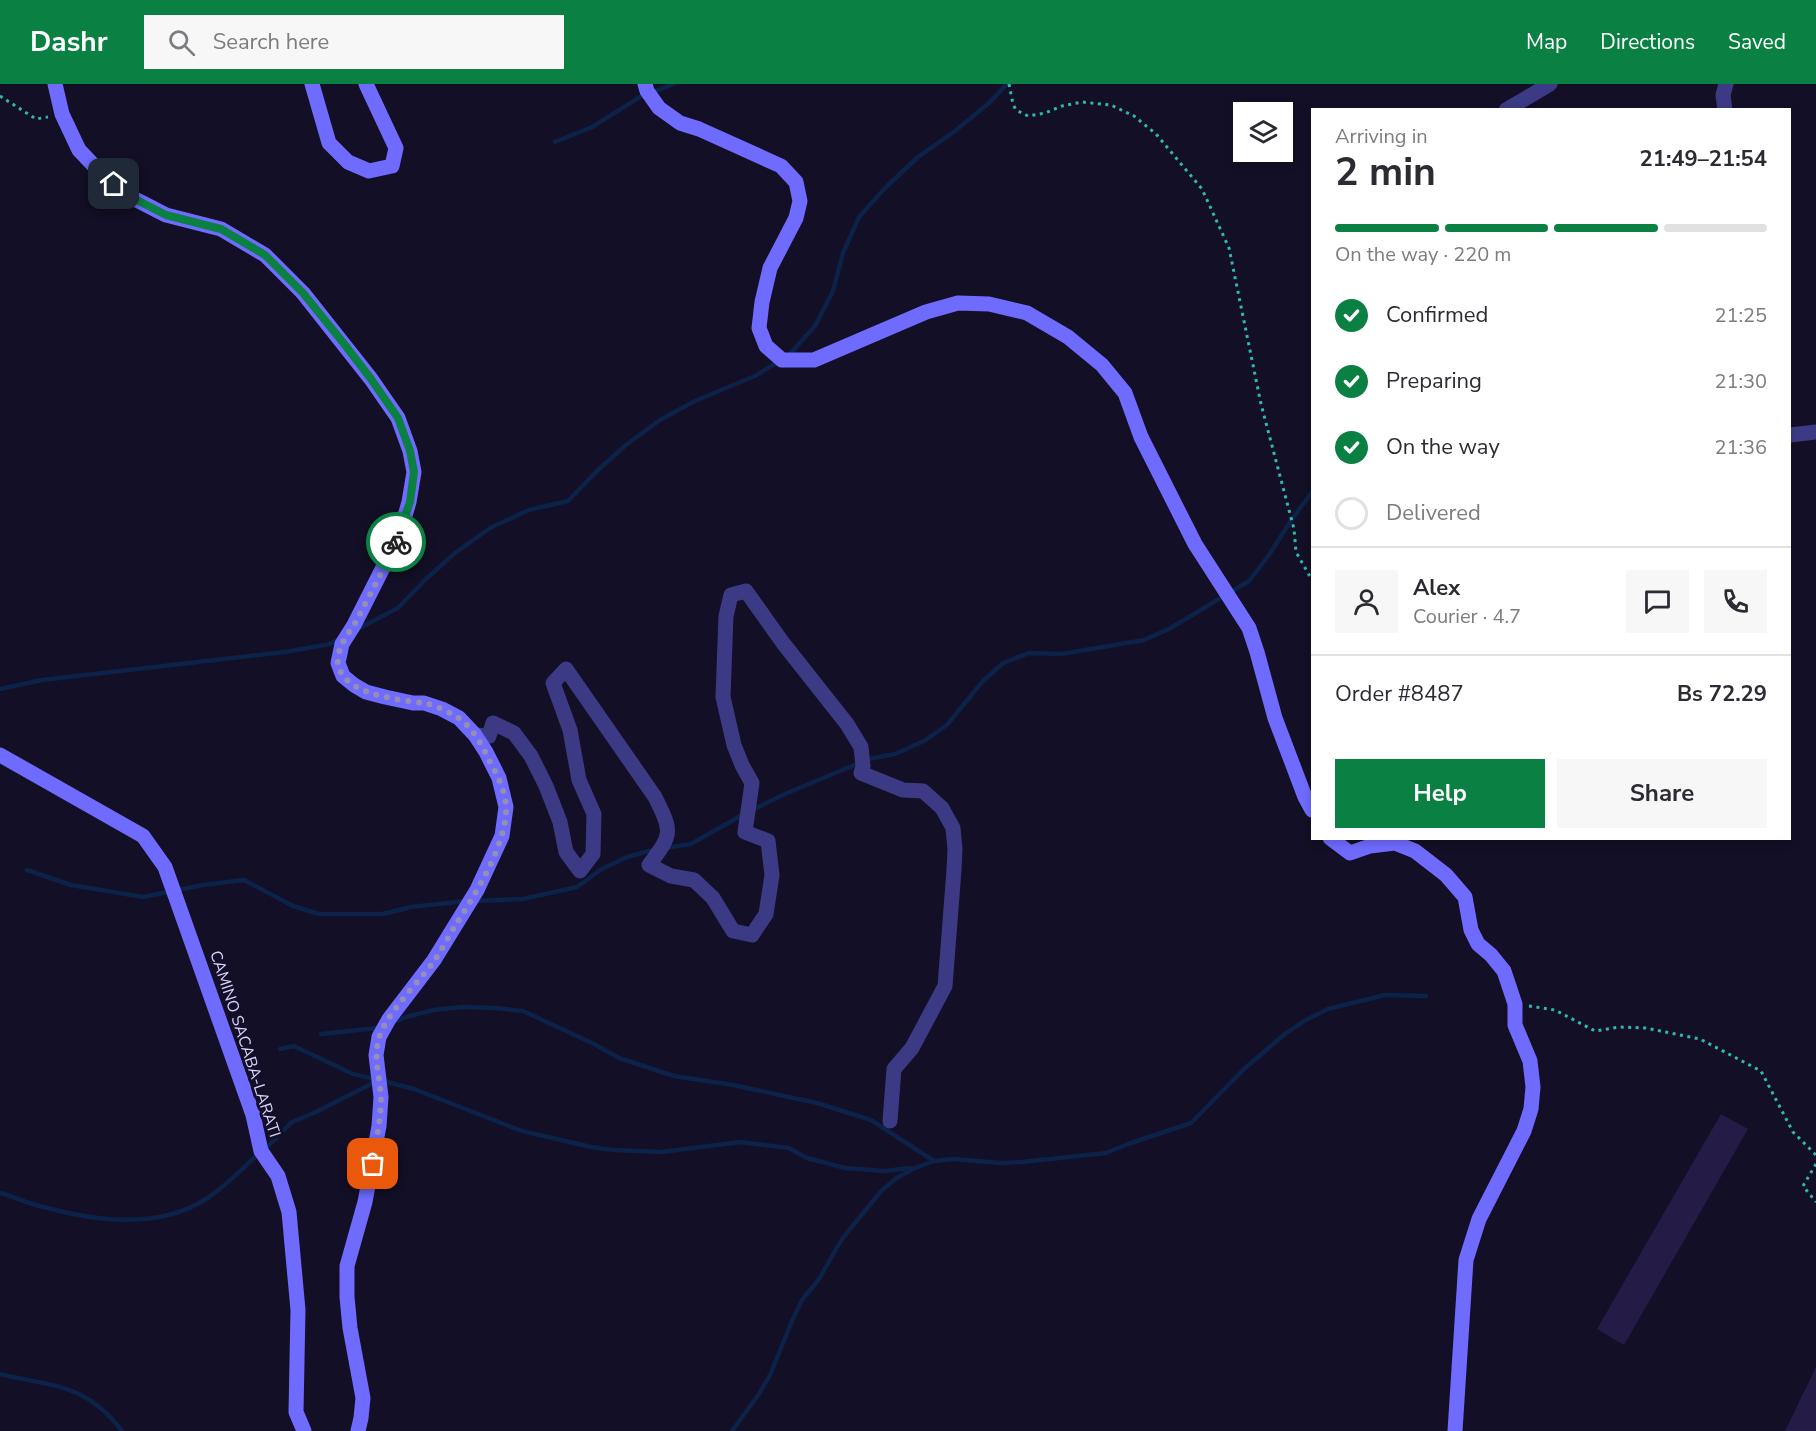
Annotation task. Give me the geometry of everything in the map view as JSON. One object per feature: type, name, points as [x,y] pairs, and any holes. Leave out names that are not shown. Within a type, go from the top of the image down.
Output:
[{"type":"street","points":[[55,84],[62,114],[79,150],[100,172],[129,196],[166,215],[221,229],[265,255],[303,293],[371,379],[398,418],[410,451],[414,472],[410,502],[399,536],[342,644],[338,663],[343,676],[366,692],[385,698],[424,703],[459,718],[475,735],[499,778],[506,807],[502,836],[470,901],[434,960],[389,1019],[379,1037],[376,1055],[381,1097],[379,1125],[365,1202],[347,1266],[350,1328],[363,1398],[358,1431]]},
{"type":"street","points":[[312,84],[329,143],[348,162],[369,171],[392,166],[396,148],[366,84]]},
{"type":"street","points":[[645,84],[658,108],[680,123],[699,129],[781,166],[796,182],[800,201],[796,218],[770,268],[759,328],[766,346],[782,360],[814,360],[926,312],[958,303],[989,304],[1027,313],[1068,337],[1102,364],[1125,393],[1141,437],[1195,544],[1248,628],[1275,718],[1311,808]]},
{"type":"street","points":[[1509,108],[1550,84]]},
{"type":"street","points":[[1725,108],[1723,96],[1726,84]]},
{"type":"street","points":[[1791,435],[1816,432]]},
{"type":"street","points":[[475,735],[489,736],[493,723],[514,733],[531,756],[546,786],[560,822],[566,852],[580,871],[593,854],[594,814],[579,780],[570,730],[553,683],[566,669],[656,797],[667,820],[668,840],[649,866],[671,876],[694,880],[713,898],[733,930],[752,935],[766,914],[772,875],[768,842],[745,832],[752,783],[734,745],[723,697],[726,616],[731,596],[746,591],[783,643],[847,724],[861,747],[863,766],[861,773],[903,790],[923,791],[942,808],[953,828],[954,870],[945,986],[922,1032],[894,1070],[890,1121]]},
{"type":"street","name":"CAMINO SACABA-LARATI","points":[[0,755],[143,836],[165,867],[253,1115],[261,1151],[278,1176],[289,1212],[298,1310],[296,1412],[304,1431]]},
{"type":"street","points":[[1333,840],[1350,853],[1370,842],[1395,843],[1415,851],[1446,875],[1465,897],[1471,930],[1478,944],[1504,971],[1515,1004],[1515,1025],[1530,1061],[1533,1087],[1531,1109],[1524,1131],[1479,1219],[1466,1260],[1455,1431]]},
{"type":"path","points":[[1009,84],[1016,110],[1028,116],[1082,102],[1111,105],[1134,116],[1156,134],[1202,189],[1229,248],[1261,404],[1294,529],[1296,552],[1311,578]]},
{"type":"path","points":[[0,96],[36,119],[62,114]]},
{"type":"path","points":[[1515,1004],[1555,1010],[1595,1032],[1619,1028],[1646,1028],[1700,1039],[1761,1071],[1793,1132],[1816,1155]]},
{"type":"path","points":[[1816,1164],[1803,1186],[1816,1202]]},
{"type":"building","points":[[1721,1114],[1748,1129],[1624,1345],[1597,1329]]},
{"type":"building","points":[[1816,1367],[1816,1431],[1785,1431]]},
{"type":"waterway","points":[[555,142],[592,127],[640,97],[674,84]]},
{"type":"waterway","points":[[788,356],[815,326],[833,291],[843,253],[859,217],[918,157],[955,131],[989,103],[1007,84]]},
{"type":"waterway","points":[[356,630],[398,608],[455,553],[490,528],[529,510],[568,501],[626,445],[660,420],[695,401],[755,376],[778,362]]},
{"type":"waterway","points":[[752,810],[869,759],[895,754],[924,741],[947,725],[982,682],[1003,663],[1029,653],[1061,654],[1144,640],[1169,629],[1249,581],[1311,493]]},
{"type":"waterway","points":[[0,689],[42,680],[285,652],[330,644],[341,638]]},
{"type":"waterway","points":[[665,848],[691,844],[744,814]]},
{"type":"waterway","points":[[475,901],[523,899],[577,887],[600,870],[627,857],[653,850]]},
{"type":"waterway","points":[[27,870],[71,885],[143,897],[203,885],[244,880],[293,906],[319,914],[383,914],[411,907],[466,901]]},
{"type":"waterway","points":[[732,1431],[770,1375],[802,1300],[819,1279],[842,1239],[882,1190],[898,1177],[934,1161],[953,1159],[1001,1163],[1106,1153],[1191,1123],[1245,1068],[1285,1034],[1328,1009],[1385,995],[1426,996]]},
{"type":"waterway","points":[[392,1023],[434,1010],[463,1007],[523,1011],[619,1058],[674,1076],[733,1085],[817,1103],[871,1120],[934,1161]]},
{"type":"waterway","points":[[321,1034],[378,1028]]},
{"type":"waterway","points":[[280,1049],[294,1046],[353,1074],[375,1079]]},
{"type":"waterway","points":[[265,1149],[292,1122],[377,1081]]},
{"type":"waterway","points":[[383,1081],[414,1089],[522,1131],[591,1147],[662,1152],[740,1142],[789,1148],[807,1158],[845,1168],[884,1171],[910,1168]]},
{"type":"waterway","points":[[0,1193],[48,1208],[94,1217],[117,1220],[163,1216],[185,1210],[206,1199],[258,1154]]},
{"type":"waterway","points":[[0,1374],[52,1385],[82,1395],[109,1415],[122,1431]]},
{"type":"way so far","points":[[373,1164],[381,1097],[376,1055],[379,1037],[389,1019],[434,960],[477,890],[502,836],[506,807],[499,778],[486,752],[475,735],[459,718],[424,703],[385,698],[366,692],[343,676],[338,663],[342,644],[384,569],[396,542]]},
{"type":"route","points":[[114,184],[129,196],[166,215],[221,229],[265,255],[303,293],[345,345],[398,418],[410,451],[414,472],[410,502],[396,542]]}]
